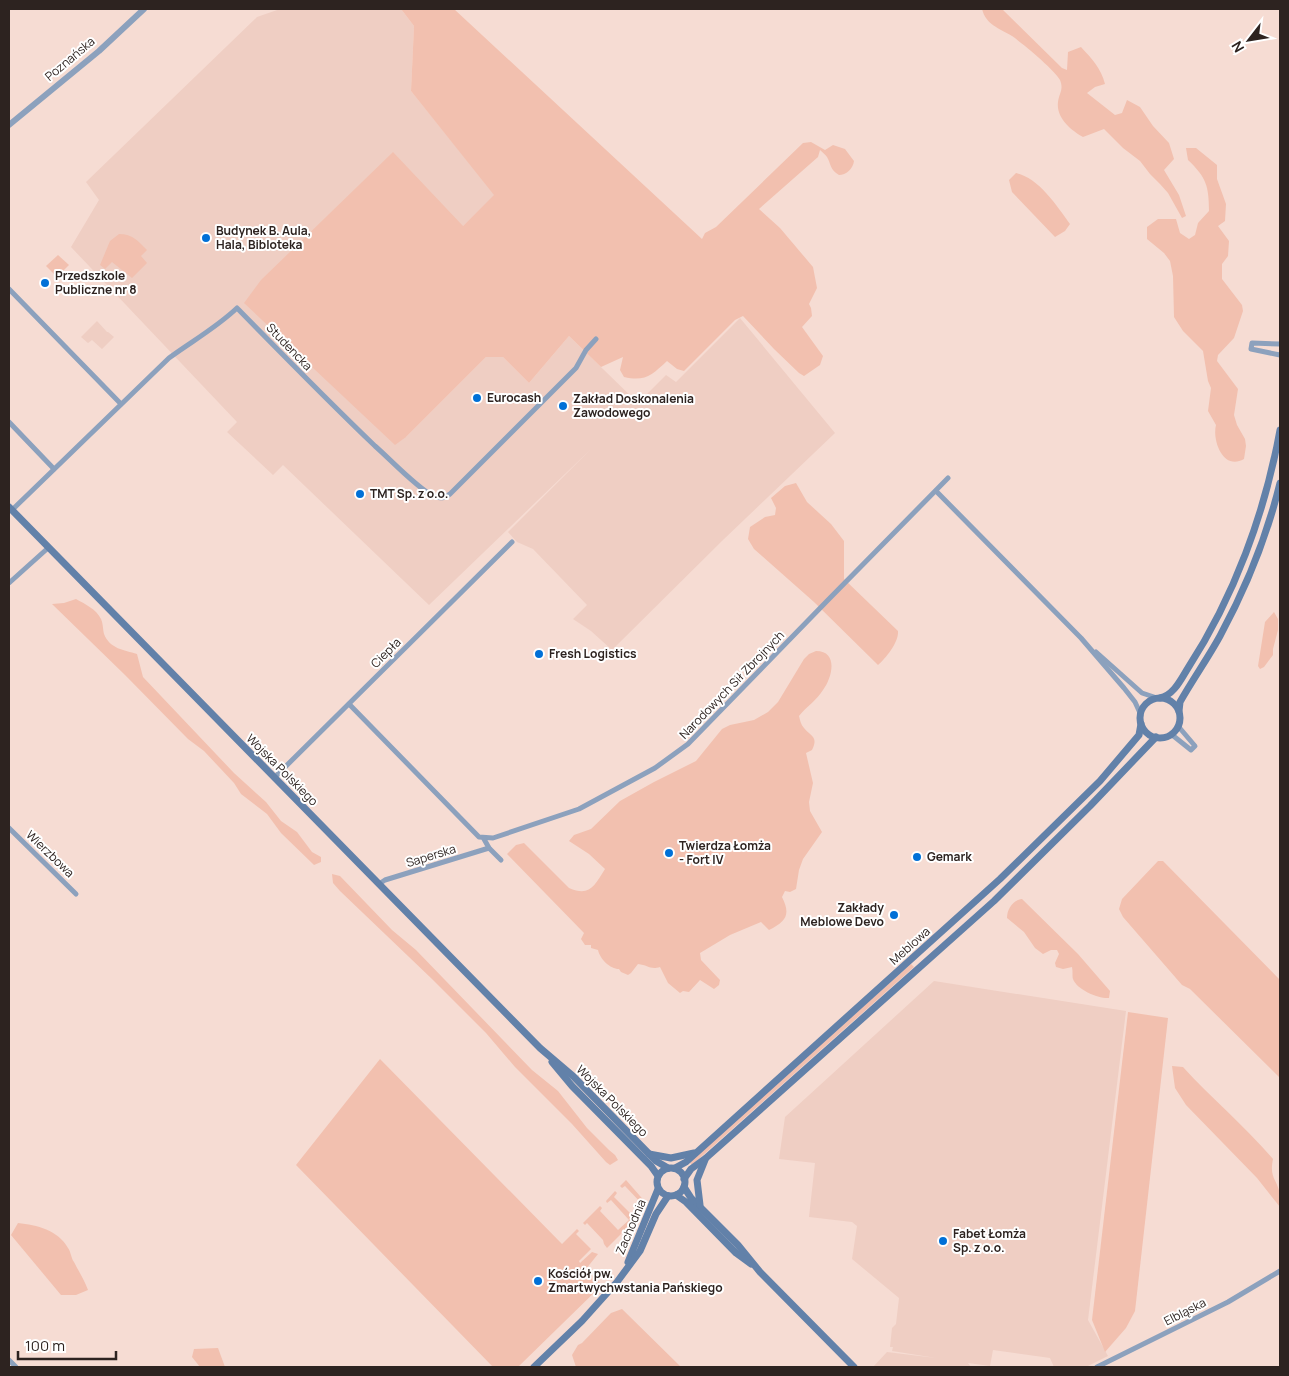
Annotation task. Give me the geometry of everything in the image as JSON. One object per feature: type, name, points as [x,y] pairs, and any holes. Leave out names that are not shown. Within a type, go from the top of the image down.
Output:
[{"type":"main road","points":[[1280,430],[1258,517],[1234,580],[1212,627],[1192,662],[1170,693],[1144,706],[1141,715],[1142,724],[1149,734],[1156,737],[1164,737],[1171,734],[1178,726],[1180,702],[1221,635],[1243,589],[1264,537],[1280,482]]},
{"type":"main road","name":"Wojska Polskiego","points":[[10,509],[540,1048],[572,1086],[651,1166],[658,1176]]},
{"type":"main road","points":[[1158,698],[1172,702],[1179,711]]},
{"type":"main road","name":"Meblowa","points":[[671,1168],[686,1162],[985,893],[1100,780],[1139,736],[1142,724]]},
{"type":"main road","name":"Meblowa","points":[[684,1183],[691,1169],[706,1158],[988,907],[1090,806],[1156,737]]},
{"type":"main road","name":"Wojska Polskiego","points":[[540,1048],[574,1077],[648,1154],[659,1164],[671,1168]]},
{"type":"main road","points":[[648,1154],[672,1158],[695,1153]]},
{"type":"main road","points":[[700,1206],[697,1180],[706,1158]]},
{"type":"main road","points":[[760,1272],[736,1253],[686,1202],[672,1195],[662,1193],[658,1189],[656,1183],[662,1170],[671,1168],[680,1171],[691,1198],[738,1245],[760,1272],[854,1367]]},
{"type":"main road","points":[[672,1195],[684,1183]]},
{"type":"main road","name":"Zachodnia","points":[[623,1274],[658,1189]]},
{"type":"main road","name":"Zachodnia","points":[[534,1367],[603,1299],[640,1250],[656,1214],[672,1195]]},
{"type":"street","name":"Poznańska","points":[[9,125],[99,51],[144,9]]},
{"type":"street","points":[[9,289],[121,404]]},
{"type":"street","name":"Studencka","points":[[10,509],[169,358],[220,324],[238,308],[320,393],[400,469],[429,494],[439,498],[450,494],[576,368],[586,350],[596,339]]},
{"type":"street","points":[[1280,344],[1252,343],[1251,350],[1280,355]]},
{"type":"street","points":[[9,422],[54,469]]},
{"type":"street","name":"Narodowych Sił Zbrojnych","points":[[484,839],[493,838],[579,809],[631,782],[677,754],[717,716],[948,478]]},
{"type":"street","points":[[936,491],[1081,638],[1142,693],[1158,698]]},
{"type":"street","name":"Ciepła","points":[[274,778],[512,542]]},
{"type":"street","points":[[9,583],[48,548]]},
{"type":"street","points":[[1081,638],[1124,688],[1141,715]]},
{"type":"street","points":[[349,704],[475,833],[484,839],[489,848],[501,860]]},
{"type":"street","points":[[1171,734],[1193,748],[1178,726]]},
{"type":"street","name":"Wierzbowa","points":[[9,828],[76,894]]},
{"type":"street","name":"Saperska","points":[[379,884],[385,880],[489,848]]},
{"type":"street","name":"Elbląska","points":[[1097,1367],[1228,1302],[1280,1271]]},
{"type":"street","points":[[9,1360],[16,1367]]},
{"type":"shaded area","points":[[280,9],[401,9],[414,26],[411,91],[495,195],[463,226],[406,437],[486,357],[503,357],[529,383],[569,336],[638,403],[666,375],[676,382],[740,318],[835,433],[612,650],[591,631],[573,619],[587,605],[533,549],[517,542],[508,532],[591,449],[429,605],[283,465],[273,475],[227,432],[237,422],[71,247],[99,200],[86,182],[257,17]]},
{"type":"shaded area","points":[[401,9],[454,9],[702,239],[705,233],[716,227],[803,143],[811,142],[825,150],[833,145],[845,149],[854,161],[847,173],[839,175],[836,173],[832,169],[827,157],[820,150],[818,157],[759,209],[780,228],[813,267],[817,288],[809,304],[812,316],[802,327],[823,356],[820,365],[804,376],[799,373],[743,316],[735,320],[684,371],[677,369],[667,361],[652,374],[637,379],[624,377],[620,370],[623,357],[601,367],[569,336],[529,383],[503,357],[486,357],[406,437],[395,445],[244,303],[261,280],[393,152],[463,226],[494,195],[411,91],[414,26]]},
{"type":"shaded area","points":[[982,9],[1002,9],[1062,68],[1067,70],[1068,52],[1081,47],[1099,68],[1105,84],[1095,87],[1087,93],[1115,115],[1122,113],[1127,100],[1140,107],[1153,126],[1169,143],[1174,159],[1164,170],[1179,195],[1186,216],[1182,218],[1168,193],[1140,161],[1123,148],[1104,129],[1083,137],[1065,123],[1058,108],[1062,86],[1060,80],[1023,44],[990,22]]},
{"type":"shaded area","points":[[1186,148],[1196,148],[1217,165],[1217,179],[1226,204],[1225,221],[1218,226],[1229,241],[1228,256],[1222,264],[1222,279],[1242,305],[1243,311],[1234,338],[1218,355],[1217,361],[1238,389],[1234,415],[1245,439],[1246,446],[1244,459],[1237,462],[1230,461],[1225,457],[1218,446],[1215,431],[1216,425],[1208,411],[1211,388],[1203,351],[1183,331],[1174,317],[1173,276],[1170,261],[1164,253],[1147,239],[1147,227],[1158,219],[1176,219],[1180,233],[1189,239],[1195,235],[1198,223],[1209,211],[1205,182],[1188,160]]},
{"type":"shaded area","points":[[1016,173],[1040,187],[1053,201],[1070,224],[1065,231],[1055,237],[1012,192],[1009,180]]},
{"type":"shaded area","points":[[119,234],[132,237],[147,250],[141,256],[147,263],[132,278],[112,262],[105,269],[100,265],[110,241]]},
{"type":"shaded area","points":[[58,255],[69,265],[57,277],[46,266]]},
{"type":"shaded area","points":[[97,321],[114,337],[102,349],[92,340],[88,343],[81,337]]},
{"type":"shaded area","points":[[796,483],[807,502],[831,524],[844,541],[844,579],[898,631],[894,645],[878,665],[814,602],[754,549],[748,539],[750,527],[765,517],[775,515],[776,508],[771,498],[785,486]]},
{"type":"shaded area","points":[[76,599],[99,615],[104,634],[110,643],[118,648],[137,654],[143,677],[234,773],[266,802],[281,821],[297,832],[312,852],[321,857],[321,862],[314,865],[281,833],[267,814],[241,794],[234,783],[204,751],[188,739],[52,604]]},
{"type":"shaded area","points":[[1274,612],[1278,619],[1278,630],[1273,655],[1264,667],[1260,669],[1258,666],[1265,622]]},
{"type":"shaded area","points":[[816,651],[828,655],[831,660],[831,672],[821,694],[799,716],[803,727],[813,737],[815,742],[812,750],[806,753],[813,783],[809,802],[810,811],[822,832],[803,859],[796,889],[790,892],[785,891],[782,897],[786,908],[785,917],[779,924],[769,930],[761,922],[730,935],[700,953],[701,960],[720,980],[719,985],[714,989],[700,980],[689,992],[683,991],[680,993],[668,983],[660,967],[651,968],[638,964],[628,975],[609,965],[601,957],[598,950],[591,948],[591,945],[585,945],[581,939],[584,933],[507,854],[516,845],[524,843],[569,888],[582,891],[591,888],[605,869],[589,854],[569,841],[574,835],[591,829],[620,801],[696,761],[722,729],[730,725],[754,720],[768,712],[778,702],[804,659]]},
{"type":"shaded area","points":[[1158,861],[1163,861],[1280,980],[1280,1078],[1190,989],[1182,985],[1123,917],[1119,909],[1122,899]]},
{"type":"shaded area","points":[[332,874],[340,876],[392,930],[416,950],[532,1070],[558,1091],[587,1128],[618,1160],[610,1165],[606,1162],[572,1124],[515,1067],[486,1033],[340,891],[333,883]]},
{"type":"shaded area","points":[[1022,899],[1078,954],[1110,991],[1109,998],[1094,995],[1079,987],[1073,979],[1072,967],[1063,969],[1056,967],[1055,963],[1059,954],[1057,950],[1051,950],[1043,954],[1035,948],[1024,932],[1007,918],[1011,906],[1016,901]]},
{"type":"shaded area","points":[[911,964],[914,967],[692,1165],[689,1162]]},
{"type":"shaded area","points":[[934,981],[1126,1011],[1088,1320],[1108,1356],[1086,1367],[1054,1367],[1050,1358],[993,1350],[990,1366],[968,1363],[971,1367],[873,1367],[887,1352],[936,1358],[892,1351],[893,1347],[890,1347],[892,1328],[896,1324],[899,1298],[852,1259],[857,1226],[852,1222],[809,1217],[815,1163],[779,1159],[785,1117]]},
{"type":"shaded area","points":[[1128,1012],[1168,1018],[1135,1311],[1126,1328],[1105,1352],[1092,1320]]},
{"type":"shaded area","points":[[380,1059],[562,1244],[577,1229],[579,1231],[576,1234],[591,1249],[579,1261],[580,1263],[592,1252],[598,1254],[586,1269],[602,1285],[518,1367],[493,1367],[296,1165]]},
{"type":"shaded area","points":[[1172,1066],[1183,1067],[1273,1159],[1272,1170],[1279,1189],[1280,1207],[1257,1178],[1186,1105],[1175,1088]]},
{"type":"shaded area","points":[[626,1180],[647,1204],[638,1217],[607,1248],[603,1240],[587,1223],[585,1225],[583,1223],[600,1206],[602,1208],[600,1211],[618,1230],[629,1220],[611,1200],[607,1203],[606,1201],[615,1191],[617,1193],[614,1197],[633,1216],[644,1206],[625,1186],[622,1188],[620,1186]]},
{"type":"shaded area","points":[[18,1223],[40,1227],[59,1237],[69,1250],[88,1290],[76,1295],[61,1295],[11,1235]]},
{"type":"shaded area","points":[[622,1309],[681,1367],[576,1367],[572,1355],[578,1345],[611,1313]]},
{"type":"shaded area","points":[[218,1348],[225,1367],[200,1367],[192,1357],[194,1349]]},
{"type":"place","name":"Budynek B. Aula, Hala, Bibloteka","points":[[206,238]]},
{"type":"place","name":"Przedszkole Publiczne nr 8","points":[[45,283]]},
{"type":"place","name":"Eurocash","points":[[477,398]]},
{"type":"place","name":"Zakład Doskonalenia Zawodowego","points":[[563,406]]},
{"type":"place","name":"TMT Sp. z o.o.","points":[[360,494]]},
{"type":"place","name":"Fresh Logistics","points":[[539,654]]},
{"type":"place","name":"Twierdza Łomża - Fort IV","points":[[669,853]]},
{"type":"place","name":"Gemark","points":[[917,857]]},
{"type":"place","name":"Zakłady Meblowe Devo","points":[[894,915]]},
{"type":"place","name":"Fabet Łomża Sp. z o.o.","points":[[943,1241]]},
{"type":"place","name":"Kościół pw. Zmartwychwstania Pańskiego","points":[[538,1281]]}]
